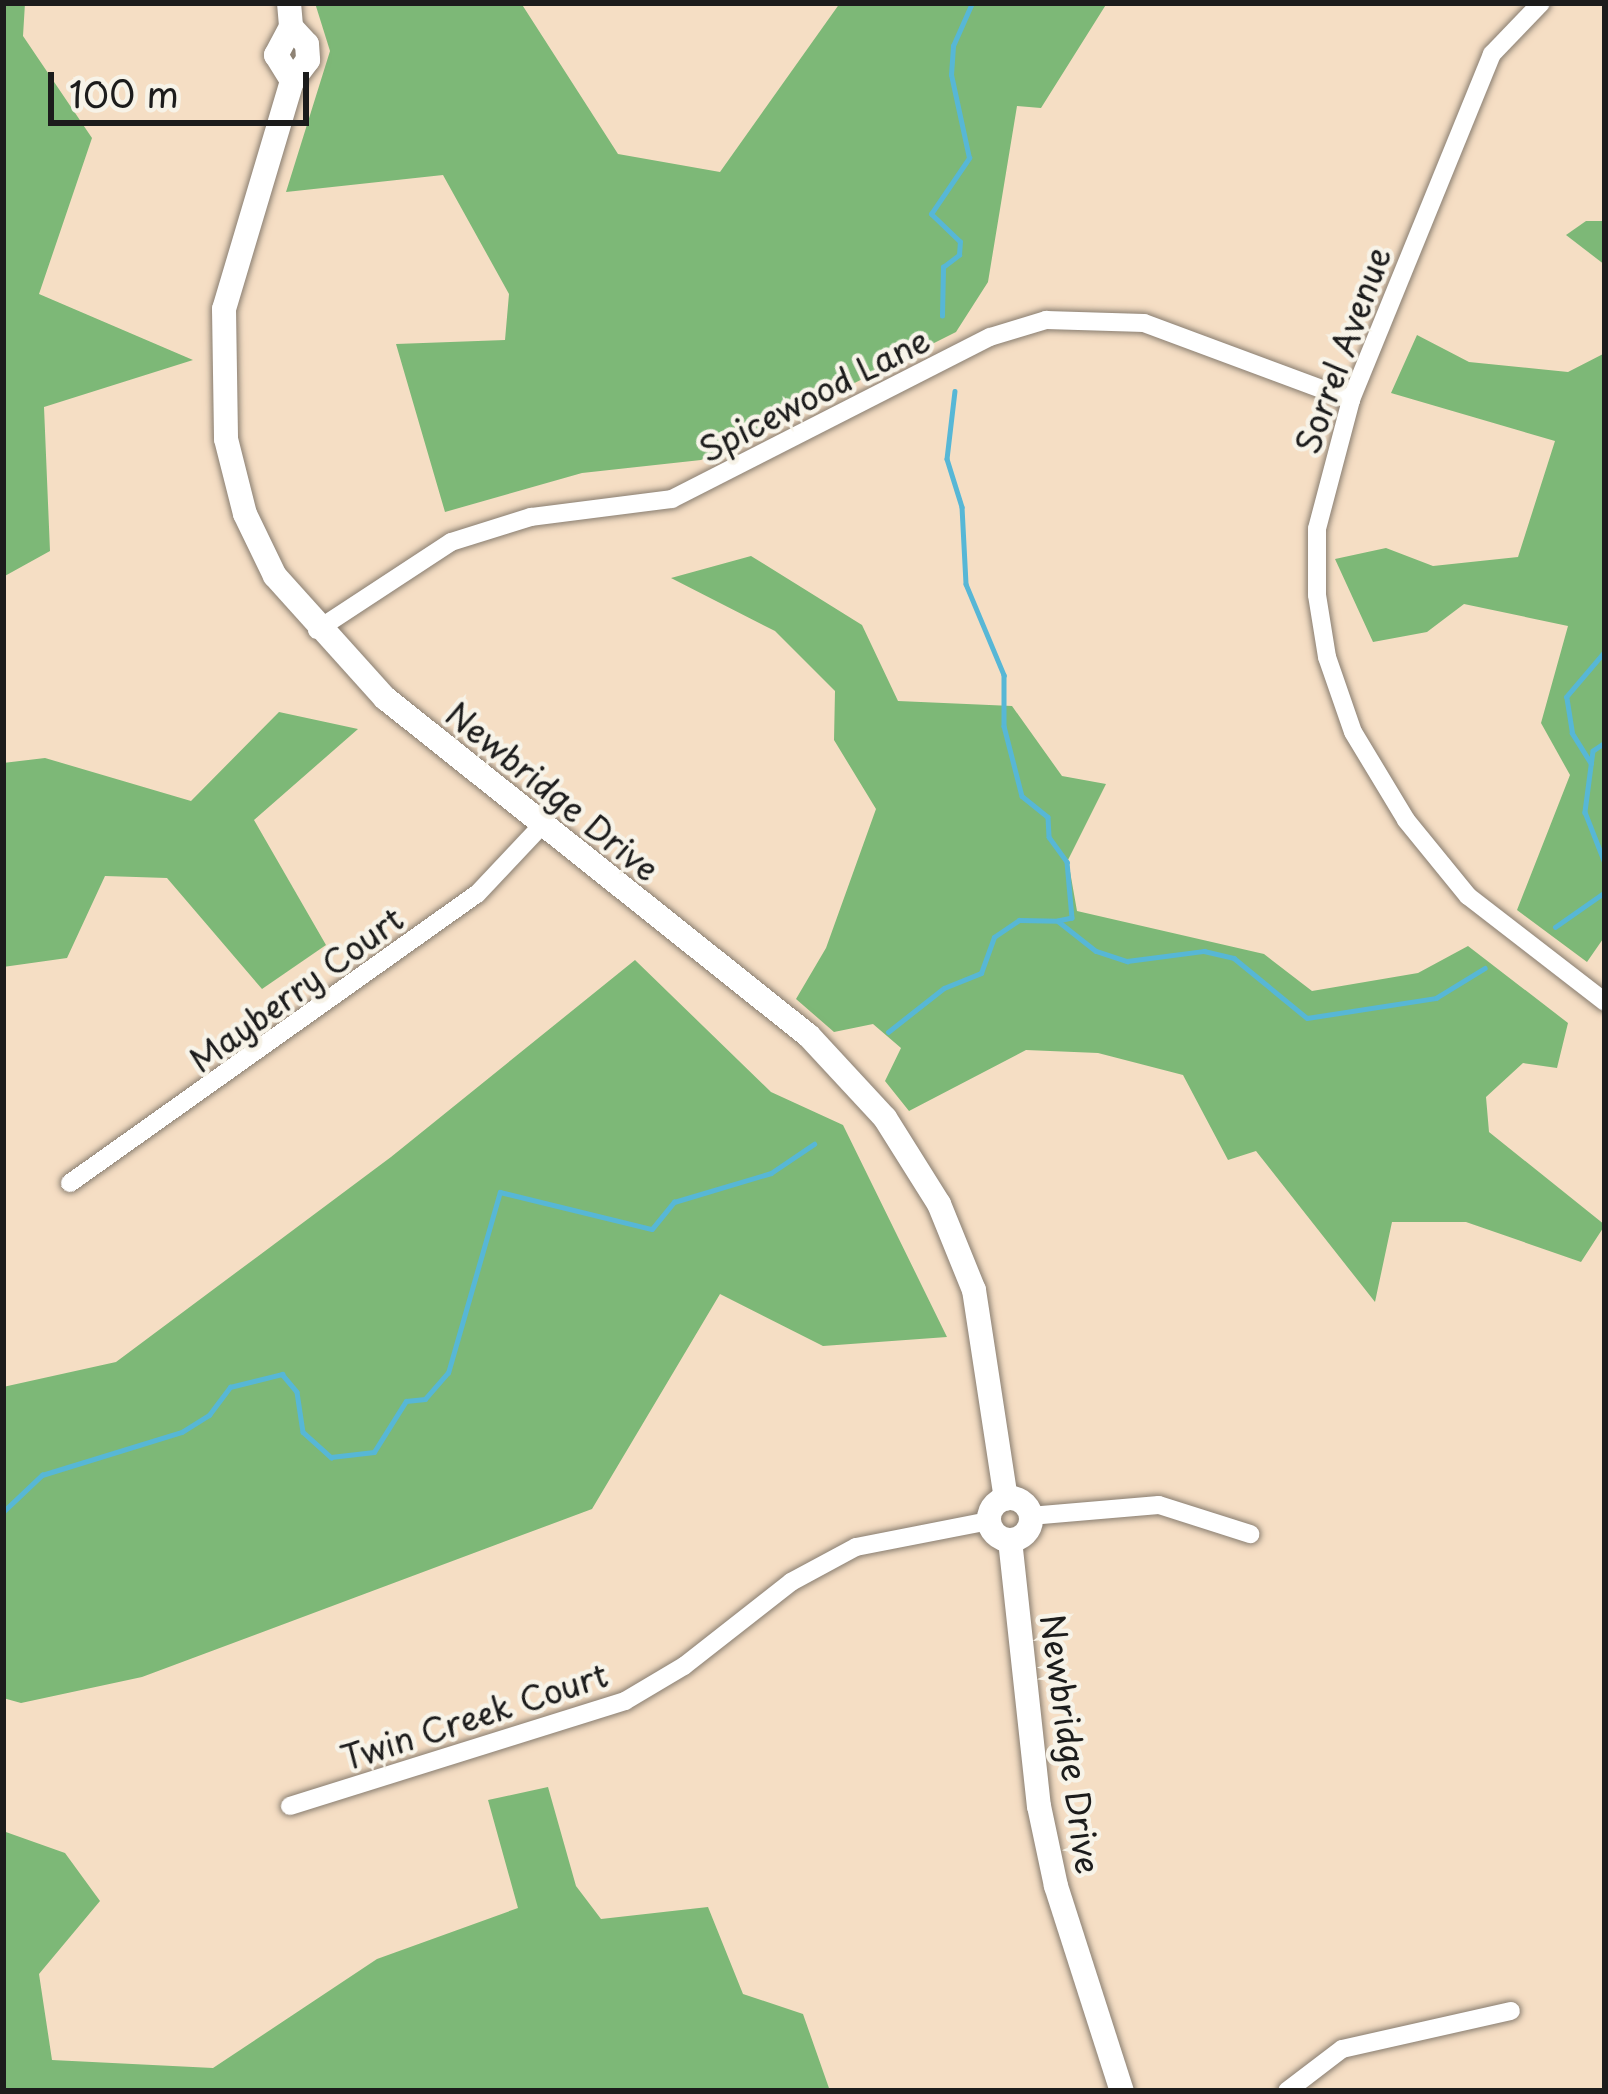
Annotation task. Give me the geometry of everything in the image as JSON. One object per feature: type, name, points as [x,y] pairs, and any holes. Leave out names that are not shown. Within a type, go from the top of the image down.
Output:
[{"type":"street","name":"Sorrel Avenue","points":[[1541,3],[1492,54],[1351,400],[1317,529],[1317,595],[1327,657],[1352,732],[1406,820],[1468,896],[1530,952],[1605,1002]]},
{"type":"street","name":"Newbridge Drive","points":[[290,15],[309,54],[292,81],[236,257],[219,362],[226,439],[245,514],[275,576],[317,630],[385,698],[809,1036],[885,1118],[939,1204],[974,1290],[1006,1498]]},
{"type":"street","name":"Spicewood Lane","points":[[317,630],[451,542],[531,517],[671,499],[990,337],[1046,320],[1144,323],[1351,400]]},
{"type":"street","name":"Mayberry Court","points":[[70,1183],[477,894],[542,825]]},
{"type":"street","points":[[1006,1498],[1023,1503],[1030,1516],[1025,1533],[1010,1540],[989,1521],[1006,1498]]},
{"type":"street","points":[[1030,1516],[1159,1505],[1250,1534]]},
{"type":"street","name":"Twin Creek Court","points":[[290,1806],[625,1700],[684,1666],[790,1582],[856,1547],[989,1521]]},
{"type":"street","name":"Newbridge Drive","points":[[1010,1540],[1040,1806],[1056,1886],[1123,2091]]},
{"type":"street","points":[[1287,2091],[1342,2049],[1374,2037],[1511,2011]]},
{"type":"green space","points":[[3,3],[25,3],[23,36],[92,138],[39,294],[193,360],[44,407],[50,551],[3,577]]},
{"type":"green space","points":[[315,3],[521,3],[618,154],[720,172],[840,3],[1107,3],[1041,108],[1017,106],[988,282],[956,332],[701,460],[582,473],[445,512],[396,344],[505,340],[509,294],[443,175],[286,192],[330,51]]},
{"type":"green space","points":[[1586,221],[1605,221],[1605,265],[1566,235]]},
{"type":"green space","points":[[1417,335],[1469,362],[1568,372],[1605,353],[1605,936],[1587,962],[1517,910],[1570,775],[1541,723],[1568,626],[1464,604],[1427,632],[1373,642],[1335,559],[1386,548],[1433,566],[1518,557],[1555,441],[1391,393]]},
{"type":"green space","points":[[751,556],[862,625],[898,701],[1012,706],[1062,776],[1106,784],[1068,860],[1077,911],[1264,954],[1312,991],[1418,973],[1468,946],[1568,1023],[1557,1068],[1523,1063],[1486,1097],[1489,1132],[1605,1225],[1581,1262],[1466,1222],[1392,1222],[1375,1302],[1256,1151],[1228,1160],[1183,1075],[1098,1053],[1026,1050],[909,1111],[885,1081],[901,1048],[873,1024],[834,1032],[796,999],[826,948],[876,809],[834,740],[835,691],[775,631],[671,578]]},
{"type":"green space","points":[[279,712],[358,729],[254,820],[326,945],[262,989],[167,878],[105,876],[67,958],[3,967],[3,763],[45,758],[191,801]]},
{"type":"green space","points":[[635,960],[771,1092],[843,1125],[947,1337],[823,1346],[720,1294],[592,1509],[142,1677],[21,1703],[3,1698],[3,1387],[116,1362],[391,1157]]},
{"type":"green space","points":[[548,1787],[576,1886],[601,1919],[708,1907],[743,1994],[803,2014],[830,2091],[3,2091],[3,1831],[65,1853],[100,1901],[39,1974],[52,2060],[213,2068],[377,1959],[518,1908],[488,1800]]},
{"type":"waterway","points":[[942,316],[943,267],[959,255],[960,242],[931,214],[969,158],[951,75],[953,46],[972,3]]},
{"type":"waterway","points":[[955,391],[947,459],[962,507],[966,584],[1004,675],[1004,726],[1022,796],[1048,817],[1049,837],[1067,862],[1072,918],[1058,921]]},
{"type":"waterway","points":[[1591,764],[1572,733],[1566,697],[1605,651]]},
{"type":"waterway","points":[[1605,743],[1593,751],[1585,812],[1605,863]]},
{"type":"waterway","points":[[1555,927],[1605,892]]},
{"type":"waterway","points":[[888,1032],[944,988],[981,973],[994,937],[1019,920],[1058,921],[1096,951],[1127,961],[1204,951],[1234,958],[1307,1018],[1436,998],[1485,968]]},
{"type":"waterway","points":[[3,1512],[42,1475],[182,1432],[209,1415],[230,1387],[282,1374],[297,1392],[303,1432],[331,1457],[374,1452],[406,1401],[425,1399],[448,1373],[500,1192],[652,1229],[674,1202],[771,1173],[814,1144]]}]
